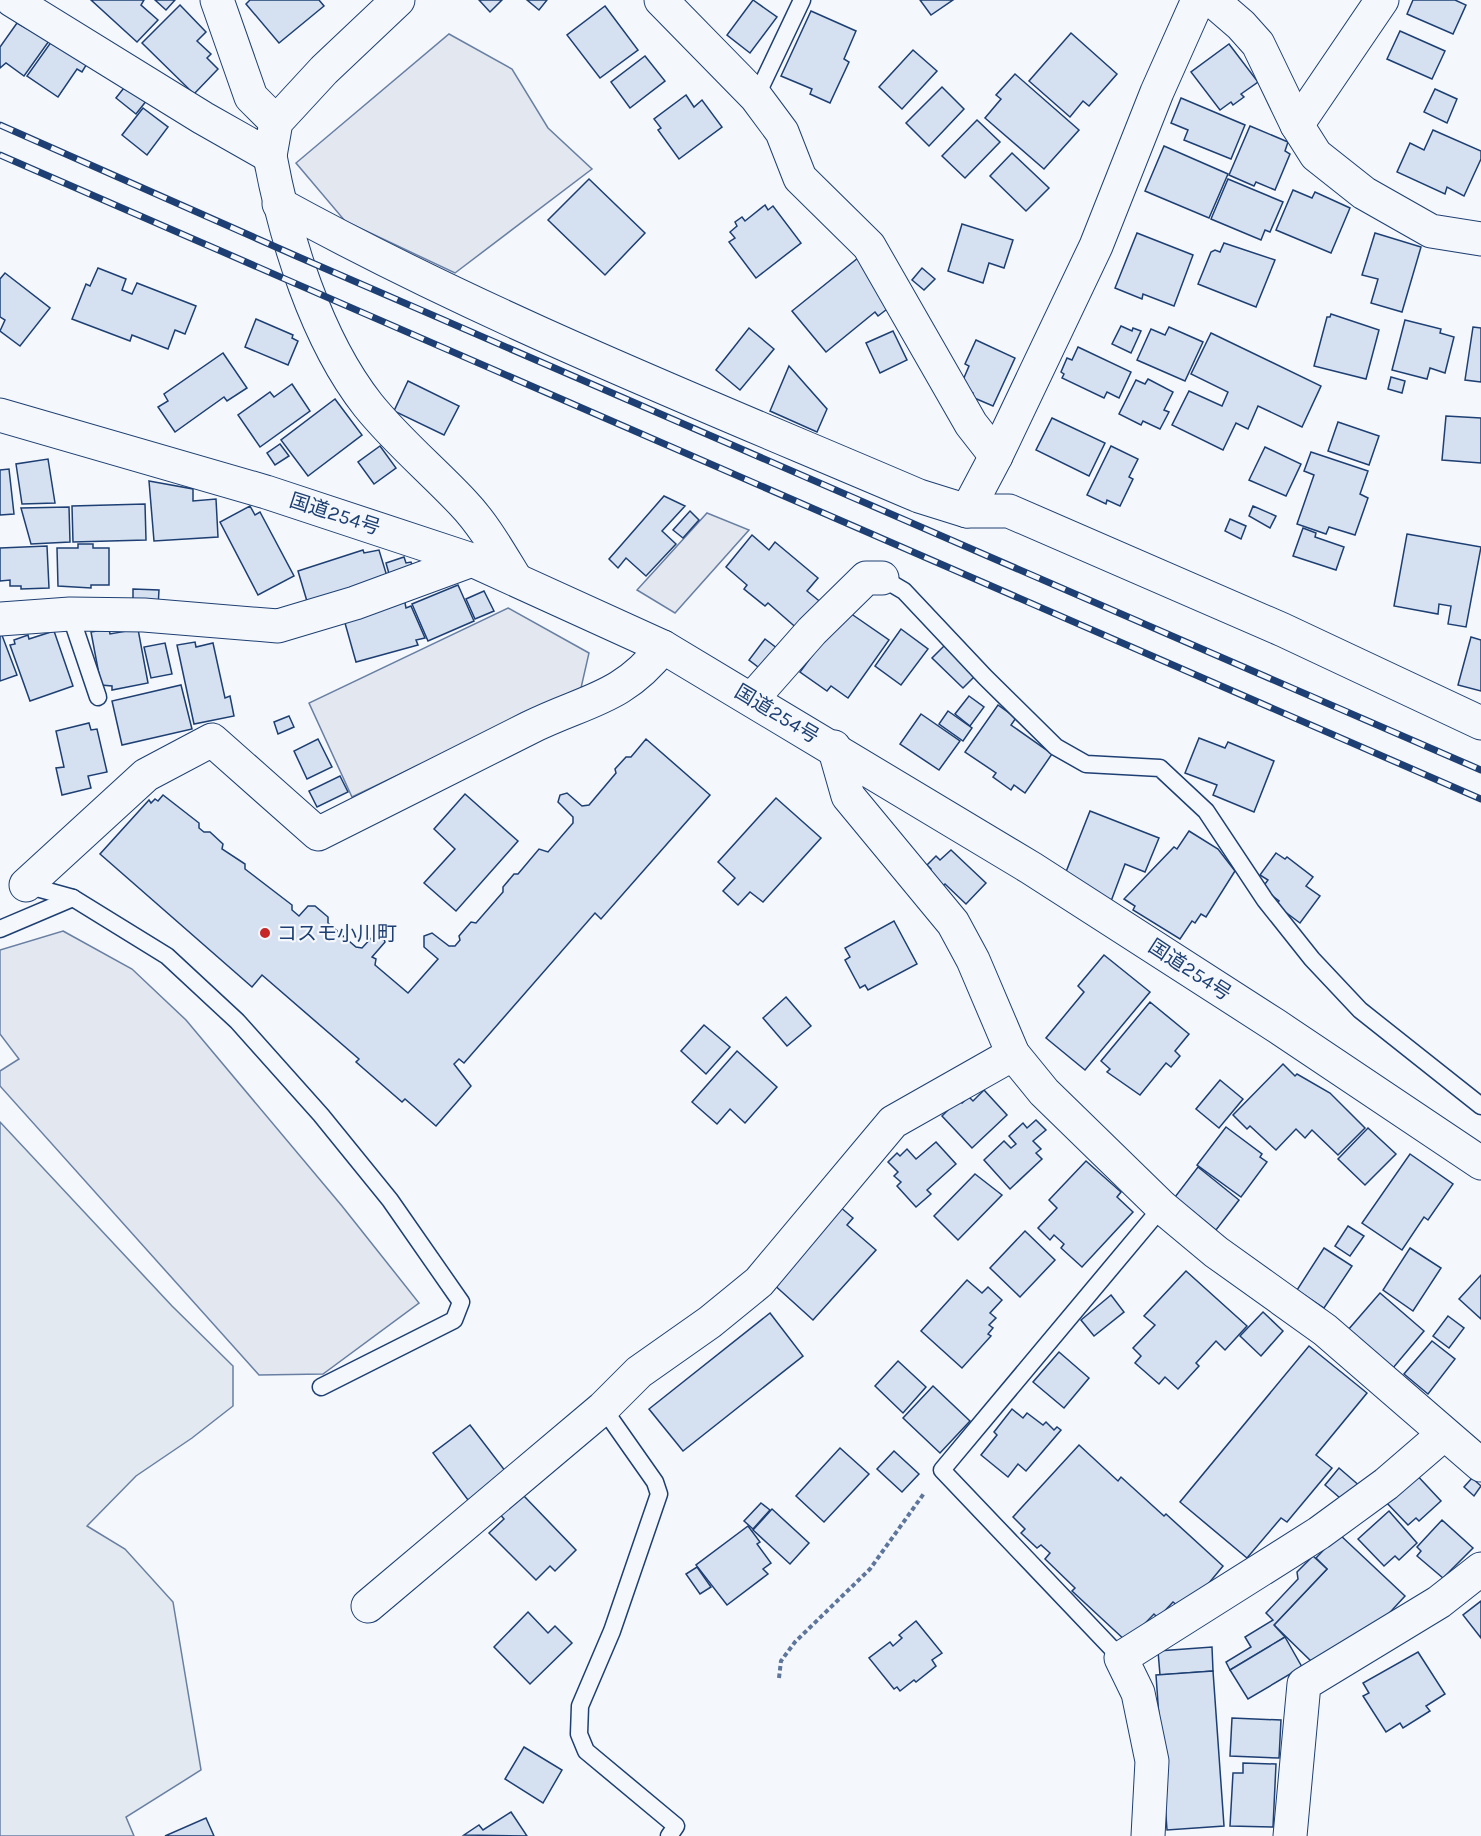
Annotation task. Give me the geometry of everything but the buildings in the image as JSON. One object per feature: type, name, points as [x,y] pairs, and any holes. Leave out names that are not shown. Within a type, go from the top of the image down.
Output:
[{"type":"main road","points":[[12,0],[203,118],[270,156]]},
{"type":"main road","points":[[217,0],[251,97],[276,122]]},
{"type":"main road","points":[[398,0],[324,70],[276,122],[270,156],[279,204],[307,289],[332,346],[351,381],[368,406],[465,504],[515,578]]},
{"type":"main road","points":[[661,0],[756,97],[782,132],[800,178],[869,246],[961,407],[996,456]]},
{"type":"main road","points":[[967,511],[996,456],[1095,246],[1157,92],[1198,0]]},
{"type":"main road","points":[[1212,0],[1258,44],[1297,125],[1316,154],[1364,193],[1431,231],[1481,239]]},
{"type":"main road","points":[[1297,125],[1382,0]]},
{"type":"main road","points":[[279,204],[436,285],[612,364],[920,496],[967,511],[1009,511],[1283,630],[1481,723]]},
{"type":"main road","name":"国道254号","points":[[0,415],[276,495],[472,560],[663,647],[834,747],[1031,868],[1479,1156]]},
{"type":"main road","points":[[0,619],[70,614],[144,615],[278,626],[355,603],[472,560]]},
{"type":"main road","points":[[752,699],[812,630],[866,578],[882,578]]},
{"type":"main road","points":[[26,885],[146,775],[212,740],[318,834],[541,722],[614,693],[647,667],[663,647]]},
{"type":"main road","points":[[834,747],[848,796],[953,923],[973,960],[1013,1054],[1044,1092],[1162,1207],[1216,1252],[1325,1330],[1467,1446],[1386,1484],[1318,1533],[1121,1658],[1138,1693],[1152,1761],[1148,1836]]},
{"type":"main road","points":[[368,1606],[603,1408],[639,1372],[710,1322],[759,1282],[893,1122],[1013,1054]]},
{"type":"main road","points":[[1290,1836],[1304,1684],[1439,1602],[1481,1569]]},
{"type":"lane","points":[[756,97],[802,0]]},
{"type":"lane","points":[[882,578],[904,591],[985,677],[1056,747],[1086,764],[1160,768],[1206,811],[1264,900],[1360,1010],[1481,1106]]},
{"type":"lane","points":[[70,614],[98,697]]},
{"type":"lane","points":[[26,885],[73,898],[167,956],[237,1021],[321,1115],[390,1200],[461,1302],[454,1320],[321,1387]]},
{"type":"lane","points":[[0,929],[73,898]]},
{"type":"lane","points":[[1121,1658],[942,1470],[1162,1207]]},
{"type":"lane","points":[[603,1408],[655,1482],[659,1494],[612,1631],[580,1706],[579,1734],[586,1751],[676,1826],[669,1836]]},
{"type":"path","points":[[779,1678],[781,1661],[795,1642],[870,1569],[891,1537],[942,1470]]},
{"type":"shaded area","points":[[449,34],[512,69],[548,128],[592,169],[455,273],[345,221],[296,163]]},
{"type":"shaded area","points":[[707,513],[749,530],[675,613],[637,590]]},
{"type":"shaded area","points":[[508,608],[589,653],[581,688],[352,797],[309,703]]},
{"type":"shaded area","points":[[63,931],[132,969],[186,1020],[342,1206],[419,1303],[323,1374],[259,1375],[0,1086],[0,1071],[19,1059],[0,1034],[0,950]]},
{"type":"shaded area","points":[[0,1122],[172,1306],[233,1366],[233,1406],[192,1438],[136,1476],[87,1526],[125,1549],[173,1602],[201,1770],[126,1817],[134,1836],[0,1836]]},
{"type":"railway","points":[[0,125],[1481,770]]},
{"type":"railway","points":[[0,155],[1481,799]]},
{"type":"place","name":"コスモ小川町","points":[[265,933]]}]
